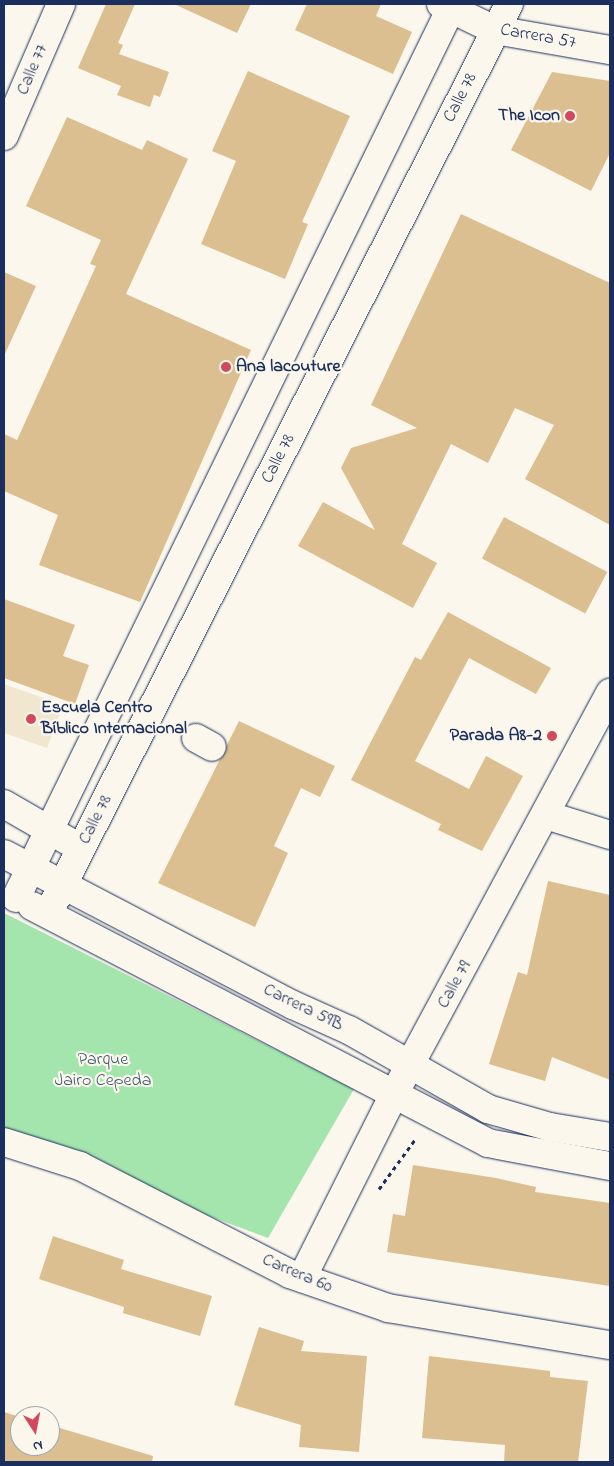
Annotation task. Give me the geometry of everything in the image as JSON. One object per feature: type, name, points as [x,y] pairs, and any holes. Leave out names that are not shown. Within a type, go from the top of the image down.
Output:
[{"type":"street","name":"Calle 77","points":[[4,136],[61,4]]},
{"type":"street","name":"Calle 78","points":[[48,914],[508,4]]},
{"type":"street","name":"Calle 78","points":[[10,895],[31,866],[51,832],[448,5]]},
{"type":"street","name":"Carrera 57","points":[[448,5],[495,30],[610,50]]},
{"type":"street","name":"Calle 79","points":[[302,1278],[393,1096],[610,693]]},
{"type":"street","points":[[4,804],[82,848]]},
{"type":"street","points":[[546,815],[610,835]]},
{"type":"street","name":"Carrera 59B","points":[[4,854],[64,883],[293,1006],[349,1030],[409,1068],[488,1109],[550,1127],[610,1137]]},
{"type":"street","name":"Carrera 59B","points":[[10,895],[336,1062],[393,1096],[488,1144],[610,1166]]},
{"type":"street","name":"Carrera 60","points":[[4,1142],[80,1166],[302,1278],[388,1308],[610,1345]]},
{"type":"path","points":[[376,1193],[416,1138]]},
{"type":"shaded area","name":"Escuela Centro Bíblico Internacional","points":[[4,684],[63,705],[47,748],[4,733]]},
{"type":"green space","name":"Parque Jairo Cepeda","points":[[4,913],[354,1089],[268,1238],[4,1139]]},
{"type":"building","points":[[106,4],[135,4],[118,43],[123,45],[119,54],[169,72],[160,97],[154,95],[150,107],[117,95],[121,86],[78,68]]},
{"type":"building","points":[[174,4],[251,4],[237,33]]},
{"type":"building","points":[[307,4],[381,4],[376,16],[412,32],[393,74],[295,30]]},
{"type":"building","points":[[248,71],[350,116],[302,222],[308,224],[285,279],[201,244],[236,161],[212,151]]},
{"type":"building","name":"The Icon","points":[[552,72],[610,81],[610,153],[591,191],[511,150]]},
{"type":"building","points":[[67,117],[142,150],[147,140],[188,159],[126,294],[251,350],[140,602],[39,565],[58,515],[4,491],[4,434],[17,440],[96,266],[90,264],[101,240],[26,206]]},
{"type":"building","points":[[461,214],[610,283],[610,525],[525,479],[554,425],[515,408],[488,463],[451,444],[402,544],[437,563],[413,608],[298,546],[323,502],[375,530],[341,468],[351,448],[417,428],[371,405]]},
{"type":"building","points":[[4,272],[36,286],[4,356]]},
{"type":"building","points":[[504,517],[607,572],[585,613],[482,558]]},
{"type":"building","points":[[4,599],[75,625],[63,656],[89,665],[75,704],[4,678]]},
{"type":"building","points":[[448,612],[551,668],[536,694],[469,658],[415,761],[469,789],[486,756],[523,776],[482,851],[438,830],[441,824],[351,780],[415,657],[421,660]]},
{"type":"building","points":[[239,721],[335,766],[320,797],[301,788],[274,846],[288,853],[255,927],[158,883]]},
{"type":"building","points":[[548,881],[610,895],[610,1080],[552,1057],[545,1081],[489,1064],[518,972],[527,975]]},
{"type":"building","points":[[413,1165],[496,1178],[536,1187],[535,1192],[610,1203],[610,1286],[387,1252],[393,1214],[405,1216]]},
{"type":"building","points":[[53,1236],[124,1260],[121,1269],[212,1296],[200,1336],[123,1313],[124,1307],[39,1279]]},
{"type":"building","points":[[259,1327],[304,1341],[301,1351],[367,1356],[359,1452],[299,1447],[301,1425],[234,1405]]},
{"type":"building","points":[[429,1356],[550,1371],[550,1377],[588,1381],[578,1462],[504,1462],[505,1445],[422,1438]]},
{"type":"building","points":[[4,1412],[10,1414],[10,1456],[60,1456],[60,1428],[153,1456],[152,1462],[4,1462]]},
{"type":"place","name":"The Icon","points":[[570,116]]},
{"type":"place","name":"Ana lacouture","points":[[226,367]]},
{"type":"place","name":"Escuela Centro Bíblico Internacional","points":[[31,719]]},
{"type":"place","name":"Parada A8-2","points":[[552,736]]}]
